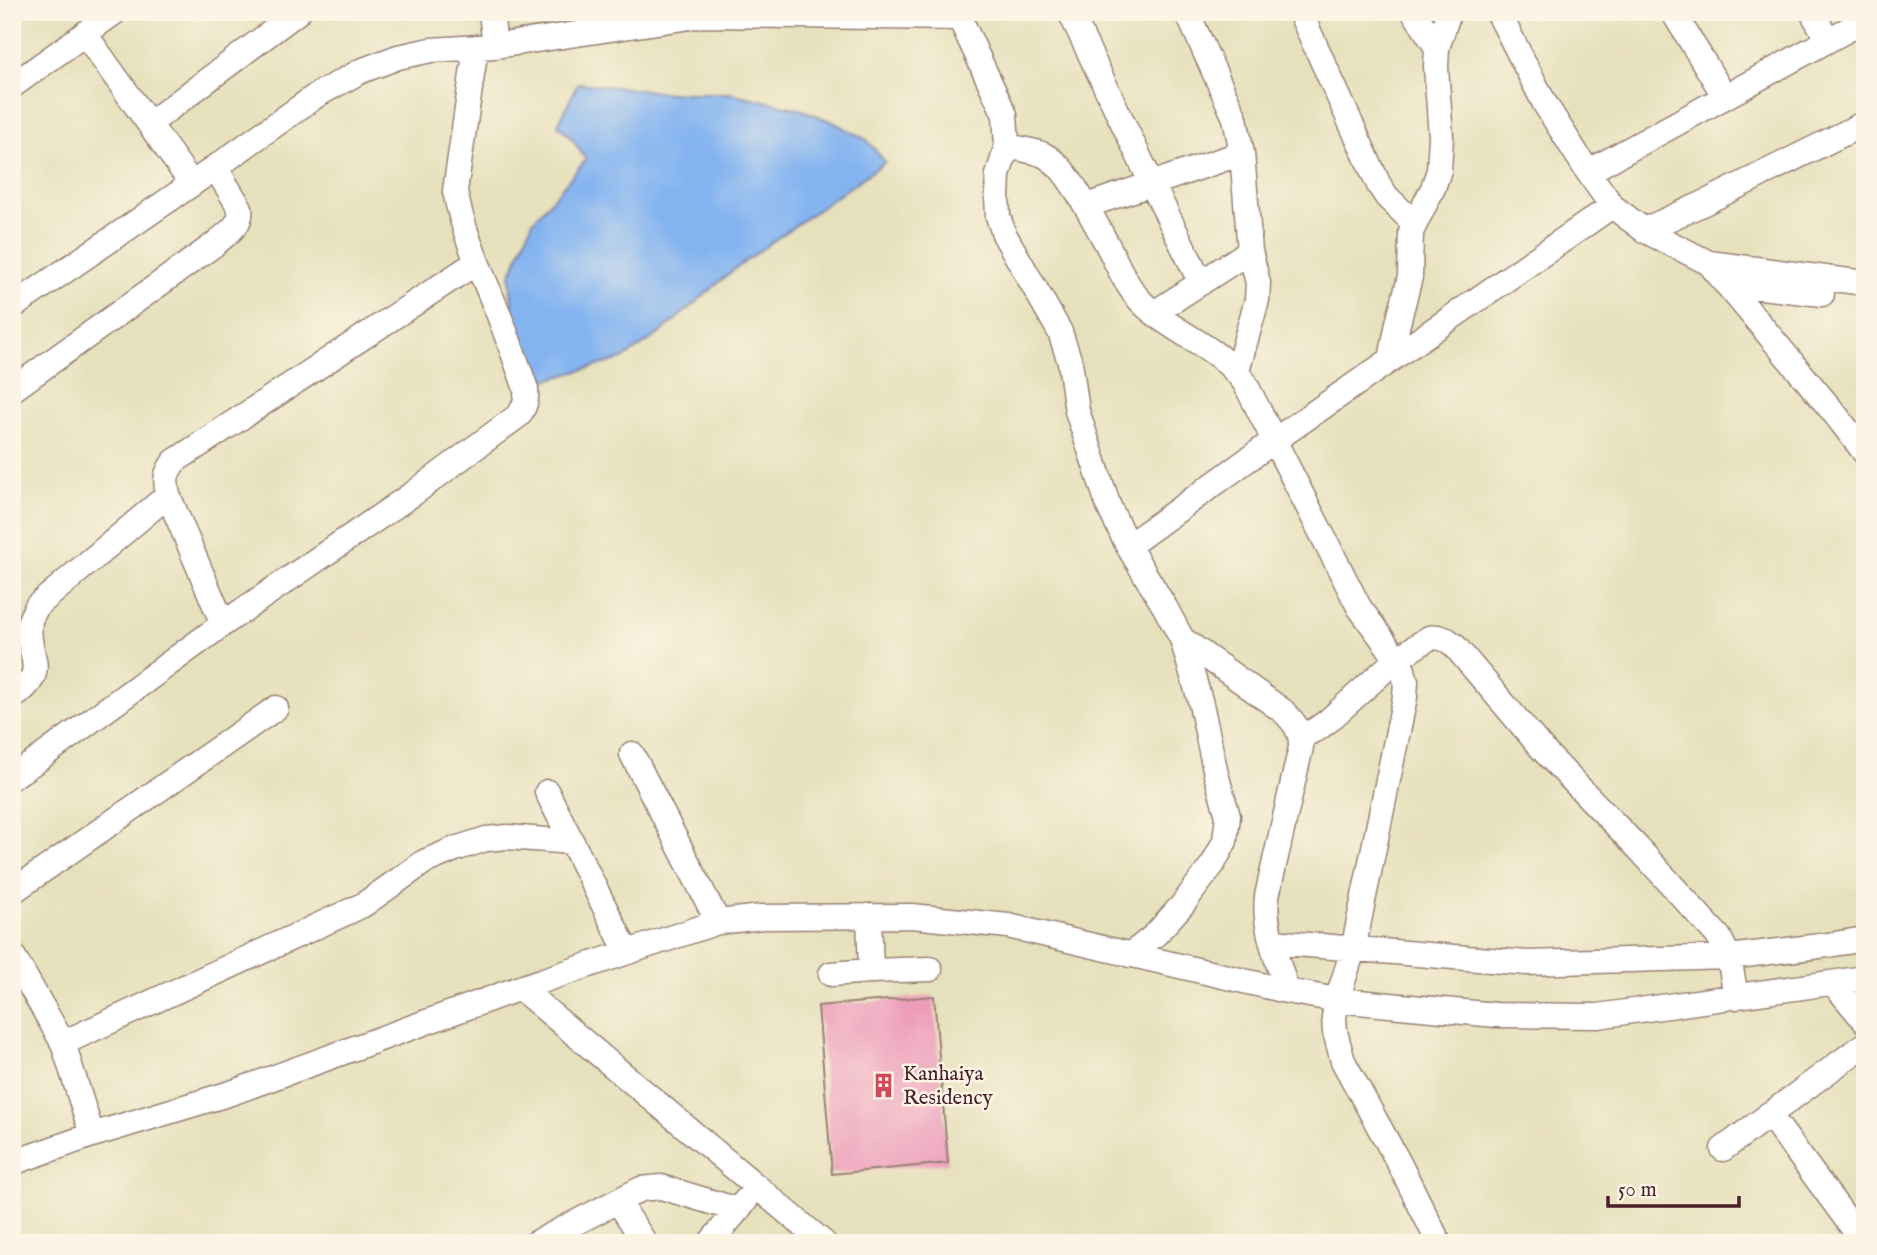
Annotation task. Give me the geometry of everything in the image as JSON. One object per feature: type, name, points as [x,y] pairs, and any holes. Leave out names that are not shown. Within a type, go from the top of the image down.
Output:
[{"type":"street","points":[[149,124],[298,12]]},
{"type":"street","points":[[12,776],[223,624],[414,493],[519,415],[525,406],[526,389],[477,262],[455,191],[491,12]]},
{"type":"street","points":[[1070,12],[1201,283]]},
{"type":"street","points":[[1187,12],[1235,118],[1242,153],[1250,251],[1258,283],[1257,300],[1237,371]]},
{"type":"street","points":[[1300,12],[1379,185],[1387,197],[1414,223]]},
{"type":"street","points":[[1414,12],[1437,48]]},
{"type":"street","points":[[1391,359],[1410,277],[1410,242],[1414,223],[1433,188],[1439,170],[1441,137],[1437,48],[1449,12]]},
{"type":"street","points":[[1498,12],[1545,104],[1588,172],[1612,205],[1644,230],[1709,263],[1865,283]]},
{"type":"street","points":[[1673,12],[1726,97]]},
{"type":"street","points":[[1812,12],[1828,40]]},
{"type":"street","points":[[12,86],[107,15]]},
{"type":"street","points":[[12,307],[317,95],[362,71],[398,57],[431,50],[485,47],[704,15],[958,15],[1004,115],[1007,146],[998,175],[998,216],[1004,234],[1060,332],[1070,362],[1077,411],[1109,507],[1128,546],[1182,639],[1228,816],[1225,841],[1213,864],[1155,935],[1129,955]]},
{"type":"street","points":[[1588,172],[1865,20]]},
{"type":"street","points":[[85,34],[192,184]]},
{"type":"street","points":[[1644,230],[1865,123]]},
{"type":"street","points":[[1007,146],[1041,153],[1062,168],[1087,206],[1137,297],[1154,313],[1224,359],[1237,371],[1359,607],[1398,659],[1403,670],[1406,682],[1405,697],[1353,950],[1334,1017],[1343,1061],[1439,1243]]},
{"type":"street","points":[[1087,206],[1242,153]]},
{"type":"street","points":[[12,390],[215,244],[239,221],[240,208],[215,167]]},
{"type":"street","points":[[1128,546],[1612,205]]},
{"type":"street","points":[[1154,313],[1250,251]]},
{"type":"street","points":[[223,624],[168,495],[165,481],[167,471],[175,461],[477,262]]},
{"type":"street","points":[[1709,263],[1865,453]]},
{"type":"street","points":[[1726,283],[1865,299]]},
{"type":"street","points":[[12,698],[33,679],[36,669],[30,619],[37,606],[168,495]]},
{"type":"street","points":[[1302,736],[1328,721],[1398,659],[1429,638],[1438,636],[1454,645],[1544,750],[1719,937],[1729,957],[1736,997]]},
{"type":"street","points":[[1182,639],[1283,711],[1294,721],[1302,736],[1265,911],[1287,991]]},
{"type":"street","points":[[12,892],[276,708]]},
{"type":"street","points":[[632,754],[718,922]]},
{"type":"street","points":[[547,792],[627,952]]},
{"type":"street","points":[[63,1044],[363,905],[424,862],[455,849],[486,839],[507,836],[572,842]]},
{"type":"street","points":[[870,916],[871,971]]},
{"type":"street","points":[[12,1163],[92,1135],[231,1093],[520,988],[718,922],[762,917],[912,916],[1008,926],[1287,991],[1337,1000],[1496,1015],[1598,1016],[1865,978]]},
{"type":"street","points":[[1272,942],[1527,963],[1729,957],[1865,939]]},
{"type":"street","points":[[12,954],[63,1044],[92,1135]]},
{"type":"street","points":[[831,974],[930,970]]},
{"type":"street","points":[[1833,984],[1865,1021]]},
{"type":"street","points":[[520,988],[824,1243]]},
{"type":"street","points":[[1723,1149],[1865,1044]]},
{"type":"street","points":[[1769,1114],[1864,1243]]},
{"type":"street","points":[[710,1243],[738,1210],[752,1182]]},
{"type":"street","points":[[536,1243],[642,1189],[661,1187],[738,1210]]},
{"type":"street","points":[[618,1201],[645,1243]]},
{"type":"water","points":[[578,83],[670,93],[730,93],[799,109],[831,121],[867,140],[885,162],[731,272],[659,334],[622,359],[546,380],[514,333],[510,276],[533,221],[586,160],[573,140],[558,125]]},
{"type":"building","name":"Kanhaiya Residency","points":[[934,996],[948,1163],[832,1174],[818,1006]]},
{"type":"place","name":"Kanhaiya Residency","points":[[883,1085]]}]
